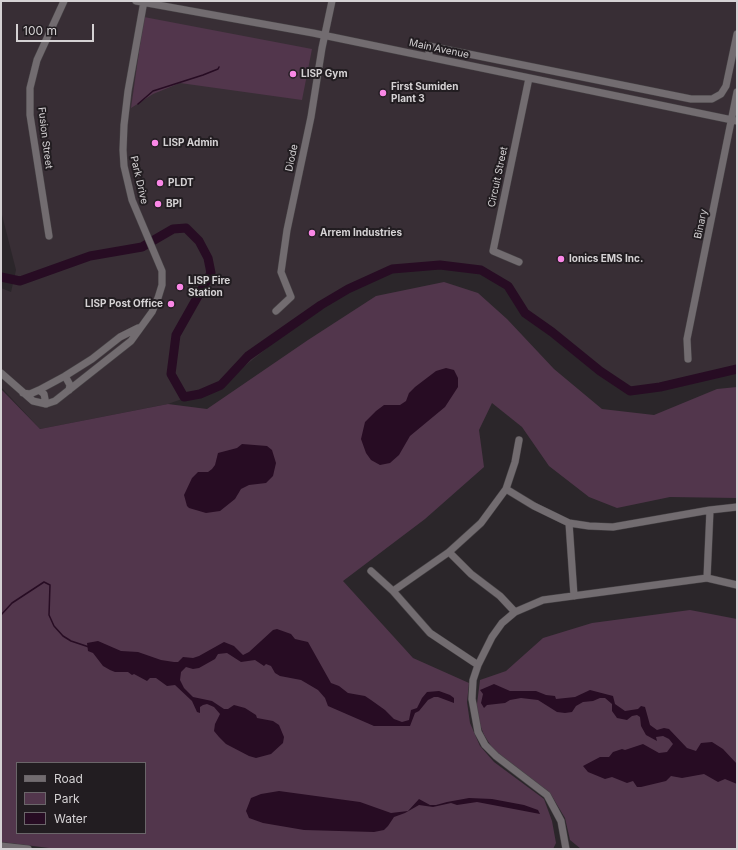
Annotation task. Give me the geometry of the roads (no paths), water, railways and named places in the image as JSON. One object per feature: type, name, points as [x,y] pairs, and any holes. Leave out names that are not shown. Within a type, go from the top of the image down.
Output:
[{"type":"street","name":"Fusion Street","points":[[49,236],[30,115],[30,88],[37,60],[64,1]]},
{"type":"street","name":"Main Avenue","points":[[136,1],[325,35],[735,121]]},
{"type":"street","name":"Diode","points":[[276,311],[291,297],[281,272],[287,230],[311,117],[332,1]]},
{"type":"street","name":"Park Drive","points":[[46,404],[55,401],[130,341],[152,312],[160,291],[162,271],[132,200],[124,166],[123,150],[128,91],[144,2]]},
{"type":"street","points":[[429,57],[428,46],[691,99],[712,99],[721,94],[726,86],[737,34]]},
{"type":"street","name":"Circuit Street","points":[[519,262],[492,251],[529,78]]},
{"type":"street","name":"Binary","points":[[688,359],[688,339],[735,121],[737,92]]},
{"type":"street","name":"Park Drive","points":[[23,393],[30,394],[65,376],[92,359],[120,337],[140,327]]},
{"type":"street","points":[[1,373],[33,401],[46,404],[44,394],[39,390]]},
{"type":"street","points":[[65,376],[70,385],[69,390]]},
{"type":"street","points":[[394,591],[449,552],[481,523],[506,489],[515,462],[519,440]]},
{"type":"street","points":[[506,489],[534,506],[569,522],[589,526],[613,527],[710,510],[737,507]]},
{"type":"street","points":[[707,578],[710,510]]},
{"type":"street","points":[[569,522],[574,596]]},
{"type":"street","points":[[449,552],[471,574],[500,596],[515,612]]},
{"type":"street","points":[[371,571],[394,591],[430,633],[478,665]]},
{"type":"street","points":[[566,849],[562,821],[547,795],[496,756],[485,745],[478,732],[472,699],[473,680],[478,665],[492,637],[502,623],[515,612],[543,600],[707,578],[737,585]]},
{"type":"street","points":[[1,846],[28,849]]},
{"type":"water","points":[[446,368],[454,370],[458,378],[458,387],[445,407],[410,436],[399,455],[390,463],[380,465],[371,460],[366,453],[361,439],[365,422],[384,405],[400,405],[406,401],[409,393],[415,387],[436,371]]},
{"type":"water","points":[[242,444],[267,446],[272,450],[276,463],[273,476],[266,483],[249,485],[241,489],[235,499],[220,511],[206,513],[189,508],[184,495],[192,478],[198,472],[208,472],[212,469],[215,465],[218,453],[237,448]]},
{"type":"water","points":[[277,629],[291,634],[295,639],[308,642],[331,683],[339,686],[348,693],[365,696],[385,710],[394,719],[402,722],[409,720],[411,710],[417,708],[427,692],[439,691],[450,695],[454,698],[454,703],[434,697],[428,700],[419,711],[415,713],[410,726],[374,726],[328,706],[325,698],[318,690],[301,680],[280,676],[275,673],[271,666],[266,664],[264,666],[255,660],[241,662],[227,653],[218,654],[215,659],[199,668],[193,669],[186,667],[181,672],[180,680],[184,688],[193,697],[212,701],[224,709],[228,709],[234,705],[245,708],[256,715],[257,718],[273,721],[279,725],[284,737],[283,743],[271,754],[256,758],[226,744],[214,731],[215,724],[220,714],[214,707],[207,704],[203,705],[200,707],[200,713],[197,712],[192,701],[175,685],[167,686],[156,678],[150,678],[147,681],[128,672],[115,672],[110,670],[103,666],[93,653],[88,651],[87,643],[98,641],[121,651],[138,652],[161,660],[178,662],[183,657],[193,658],[199,656],[224,642],[234,646],[243,655],[249,652],[273,630]]},
{"type":"water","points":[[494,684],[510,691],[536,691],[546,695],[555,696],[556,699],[575,697],[590,690],[613,696],[615,704],[625,711],[638,709],[641,706],[645,707],[650,725],[657,730],[664,728],[669,729],[687,748],[696,751],[701,743],[712,742],[723,749],[737,764],[737,784],[725,779],[718,782],[704,774],[682,778],[671,776],[666,781],[641,787],[637,787],[633,781],[627,783],[612,777],[605,779],[588,772],[583,766],[600,757],[609,757],[613,752],[622,749],[625,750],[643,744],[659,753],[667,752],[673,744],[669,739],[663,736],[656,737],[657,741],[646,735],[641,726],[640,717],[637,715],[632,716],[627,720],[617,718],[612,711],[612,704],[605,698],[583,702],[576,706],[572,712],[565,713],[557,712],[538,700],[521,698],[510,700],[505,703],[487,705],[484,708],[481,703],[483,694],[480,690]]},
{"type":"water","points":[[279,791],[360,802],[391,813],[408,811],[419,799],[430,805],[436,805],[469,798],[492,799],[524,805],[538,810],[540,814],[477,802],[457,805],[451,803],[433,807],[419,805],[405,813],[394,817],[384,830],[374,832],[304,830],[263,823],[249,818],[246,811],[251,798],[261,794]]},
{"type":"waterway","points":[[138,104],[153,91],[203,75],[218,69],[219,67]]},
{"type":"waterway","points":[[1,277],[20,281],[90,256],[142,247],[173,229],[186,228],[199,241],[208,258],[211,273],[176,335],[171,374],[184,397],[200,394],[221,385],[248,356],[321,305],[348,289],[392,269],[440,265],[481,270],[508,286],[525,313],[552,332],[600,371],[630,391],[660,387],[737,369]]},
{"type":"waterway","points":[[1,615],[12,603],[44,582],[50,585],[49,615],[54,626],[63,636],[71,641],[89,647]]},
{"type":"place","name":"LISP Gym","points":[[293,74]]},
{"type":"place","name":"First Sumiden Plant 3","points":[[383,93]]},
{"type":"place","name":"LISP Admin","points":[[155,143]]},
{"type":"place","name":"PLDT","points":[[160,183]]},
{"type":"place","name":"BPI","points":[[158,204]]},
{"type":"place","name":"Arrem Industries","points":[[312,233]]},
{"type":"place","name":"Ionics EMS Inc.","points":[[561,259]]},
{"type":"place","name":"LISP Fire Station","points":[[180,287]]},
{"type":"place","name":"LISP Post Office","points":[[171,304]]}]
